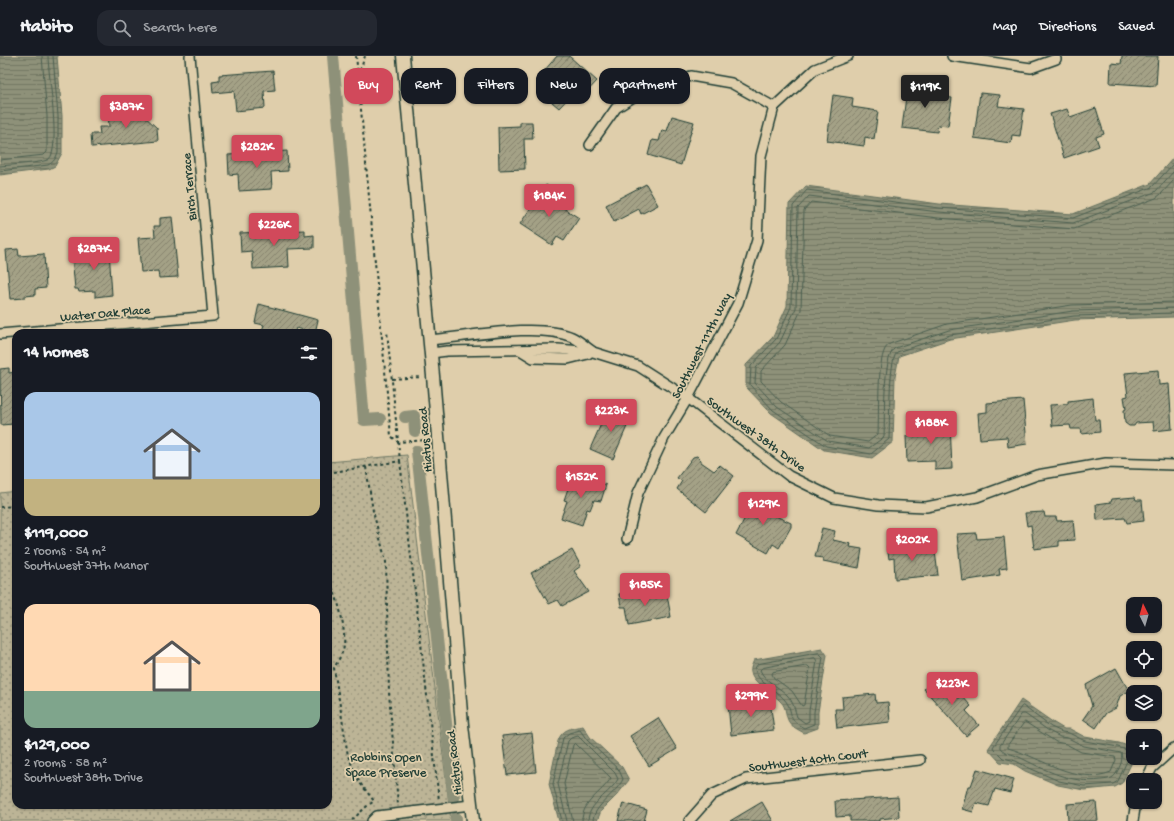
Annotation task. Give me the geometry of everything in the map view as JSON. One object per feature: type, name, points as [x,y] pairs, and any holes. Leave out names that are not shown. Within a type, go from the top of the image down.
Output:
[{"type":"street","name":"Birch Terrace","points":[[190,56],[213,316]]},
{"type":"street","name":"Hiatus Road","points":[[403,56],[430,340],[462,725],[473,821]]},
{"type":"street","points":[[590,145],[616,108],[650,87],[691,76],[731,83],[774,107],[816,69],[848,56]]},
{"type":"street","points":[[952,56],[1031,68],[1056,59]]},
{"type":"street","name":"Southwest 111th Way","points":[[627,539],[638,493],[664,438],[688,398],[738,303],[757,240],[761,156],[774,107]]},
{"type":"street","name":"Water Oak Place","points":[[59,329],[213,316]]},
{"type":"street","name":"Southwest 38th Drive","points":[[430,340],[513,332],[548,331],[572,337],[593,352]]},
{"type":"street","name":"Water Oak Place","points":[[0,334],[12,333]]},
{"type":"street","name":"Southwest 38th Drive","points":[[431,353],[558,349],[593,352],[638,366],[688,398],[789,476],[834,498],[878,505],[926,507],[976,497],[1037,475],[1106,463],[1174,465]]},
{"type":"street","points":[[1150,773],[1152,768],[1174,748]]},
{"type":"street","name":"Southwest 40th Court","points":[[690,821],[712,795],[746,779],[920,760]]},
{"type":"street","points":[[372,821],[377,816],[472,805]]},
{"type":"street","points":[[1133,821],[1135,809]]},
{"type":"path","points":[[356,56],[357,68]]},
{"type":"path","points":[[361,68],[365,56]]},
{"type":"path","points":[[361,104],[391,436],[398,442],[438,439]]},
{"type":"path","points":[[387,331],[400,461],[440,809]]},
{"type":"path","points":[[392,379],[422,377]]},
{"type":"path","points":[[332,472],[400,461]]},
{"type":"path","points":[[366,467],[373,511],[386,562],[389,693],[398,813]]},
{"type":"path","points":[[0,507],[12,506]]},
{"type":"path","points":[[332,586],[340,607],[344,644],[334,668],[348,756],[360,783],[374,801],[351,821]]},
{"type":"green space","name":"Robbins Open Space Preserve","points":[[407,455],[451,821],[0,821],[0,493],[12,492],[12,809],[332,809],[332,462]]},
{"type":"water","points":[[0,56],[57,56],[62,116],[62,153],[55,166],[49,169],[0,175]]},
{"type":"water","points":[[1174,157],[1174,317],[1075,320],[950,339],[899,356],[895,377],[893,442],[872,458],[824,450],[771,413],[746,387],[746,365],[773,337],[787,306],[789,204],[806,186],[939,204],[1073,214],[1150,184]]},
{"type":"water","points":[[822,648],[827,655],[818,712],[818,728],[804,733],[790,724],[783,704],[754,679],[751,673],[751,668],[754,660]]},
{"type":"water","points":[[1021,700],[1064,729],[1070,729],[1085,737],[1126,745],[1126,765],[1131,765],[1122,783],[1115,787],[1084,790],[1058,785],[1025,771],[1014,764],[1000,762],[988,749]]},
{"type":"water","points":[[583,726],[590,737],[622,767],[629,780],[601,811],[597,821],[559,821],[549,784],[558,741],[562,734],[571,728]]},
{"type":"building","points":[[557,56],[569,56],[582,68],[547,68]]},
{"type":"building","points":[[1122,56],[1158,56],[1156,86],[1110,83],[1111,63],[1121,64]]},
{"type":"building","points":[[273,71],[275,90],[264,91],[265,108],[236,111],[234,91],[213,93],[212,82],[219,81],[219,75]]},
{"type":"building","points":[[591,76],[597,81],[591,87]]},
{"type":"building","points":[[908,81],[927,84],[926,95],[952,98],[948,126],[938,125],[937,132],[902,128]]},
{"type":"building","points":[[980,93],[1000,95],[998,106],[1024,109],[1020,136],[1012,135],[1011,143],[974,138]]},
{"type":"building","points":[[833,95],[853,98],[852,107],[878,111],[874,139],[865,137],[864,146],[827,141]]},
{"type":"building","points":[[554,104],[563,104],[559,108]]},
{"type":"building","points":[[139,107],[140,112],[157,128],[158,141],[92,147],[91,134],[100,134],[99,127],[109,127],[108,109]]},
{"type":"building","points":[[1096,108],[1104,134],[1096,137],[1099,146],[1064,158],[1050,114],[1067,109],[1070,117]]},
{"type":"building","points":[[672,116],[694,122],[681,165],[648,155],[652,140],[659,141],[662,130],[667,131]]},
{"type":"building","points":[[520,122],[532,122],[533,139],[524,139],[525,169],[499,170],[498,127],[520,126]]},
{"type":"building","points":[[287,151],[288,171],[271,172],[272,189],[239,191],[238,174],[229,175],[228,155]]},
{"type":"building","points":[[646,184],[658,205],[641,214],[639,209],[614,222],[606,205]]},
{"type":"building","points":[[546,185],[562,196],[557,204],[579,218],[564,241],[557,237],[552,245],[520,224]]},
{"type":"building","points":[[172,217],[178,277],[159,278],[158,271],[141,272],[138,238],[155,237],[154,226],[160,226],[160,218]]},
{"type":"building","points":[[305,230],[305,236],[314,235],[314,248],[288,249],[289,267],[253,269],[252,251],[241,252],[240,233]]},
{"type":"building","points":[[113,243],[109,250],[112,295],[95,297],[95,291],[79,292],[78,289],[75,289],[72,256],[89,255],[88,245]]},
{"type":"building","points":[[18,249],[19,256],[44,254],[46,288],[35,289],[35,295],[25,296],[25,298],[10,299],[6,250]]},
{"type":"building","points":[[259,304],[318,320],[316,329],[262,329],[264,325],[255,323]]},
{"type":"building","points":[[9,368],[9,373],[12,373],[12,424],[1,425],[0,369]]},
{"type":"building","points":[[1158,370],[1159,385],[1169,384],[1172,429],[1154,431],[1153,422],[1136,423],[1134,426],[1129,426],[1125,423],[1124,410],[1126,409],[1124,397],[1128,396],[1125,373]]},
{"type":"building","points":[[1093,398],[1095,420],[1099,420],[1100,432],[1082,434],[1081,429],[1071,429],[1070,425],[1052,426],[1050,405],[1068,404],[1068,401]]},
{"type":"building","points":[[1023,400],[1027,444],[1008,447],[1007,437],[980,439],[978,413],[987,412],[987,403]]},
{"type":"building","points":[[609,406],[631,417],[613,459],[590,449]]},
{"type":"building","points":[[950,423],[952,469],[935,470],[935,461],[907,462],[906,436],[913,435],[912,426]]},
{"type":"building","points":[[697,456],[701,462],[714,471],[720,465],[734,476],[706,512],[677,489],[682,481],[677,478],[693,457]]},
{"type":"building","points":[[572,477],[594,484],[595,480],[606,485],[601,501],[594,500],[590,510],[587,509],[582,525],[561,518],[567,501],[564,500]]},
{"type":"building","points":[[757,495],[774,505],[769,513],[791,523],[791,527],[779,548],[773,544],[768,553],[736,535]]},
{"type":"building","points":[[1135,497],[1136,500],[1142,500],[1144,521],[1127,523],[1125,518],[1097,520],[1096,504],[1111,502],[1112,499]]},
{"type":"building","points":[[1044,512],[1045,517],[1056,517],[1057,521],[1073,520],[1075,540],[1059,541],[1059,546],[1034,549],[1031,525],[1027,526],[1025,513]]},
{"type":"building","points":[[822,528],[835,531],[833,540],[851,544],[850,547],[862,549],[859,568],[823,561],[823,558],[815,557]]},
{"type":"building","points":[[976,533],[977,539],[1004,537],[1007,568],[999,569],[1000,575],[962,581],[957,534]]},
{"type":"building","points":[[906,544],[906,549],[917,548],[919,552],[935,551],[938,575],[895,579],[894,558],[889,559],[887,546]]},
{"type":"building","points":[[572,550],[581,566],[574,571],[589,592],[562,606],[558,600],[549,604],[531,573]]},
{"type":"building","points":[[637,590],[638,596],[648,594],[649,598],[667,595],[671,617],[629,625],[626,607],[621,607],[619,594]]},
{"type":"building","points":[[1116,668],[1126,686],[1126,693],[1120,696],[1116,708],[1106,713],[1096,728],[1083,719],[1092,706],[1086,685]]},
{"type":"building","points":[[938,676],[958,698],[961,695],[971,706],[966,711],[979,725],[966,736],[924,689]]},
{"type":"building","points":[[875,694],[876,703],[888,702],[890,722],[837,728],[835,709],[843,709],[842,697]]},
{"type":"building","points":[[770,701],[774,730],[731,735],[728,705]]},
{"type":"building","points":[[658,718],[677,749],[649,766],[630,736]]},
{"type":"building","points":[[532,733],[536,772],[507,775],[502,736]]},
{"type":"building","points":[[977,769],[1014,779],[1010,793],[995,789],[989,806],[976,803],[973,812],[962,809],[968,786],[971,786]]},
{"type":"building","points":[[898,797],[899,817],[880,819],[880,821],[850,821],[850,816],[836,817],[835,801]]},
{"type":"building","points":[[762,802],[773,821],[730,821]]},
{"type":"building","points":[[1096,802],[1098,821],[1068,821],[1067,804]]},
{"type":"building","points":[[623,803],[647,810],[644,821],[618,821]]},
{"type":"waterway","points":[[333,56],[364,420],[380,419]]},
{"type":"waterway","points":[[405,417],[414,416],[415,431]]},
{"type":"waterway","points":[[417,451],[454,798]]}]
